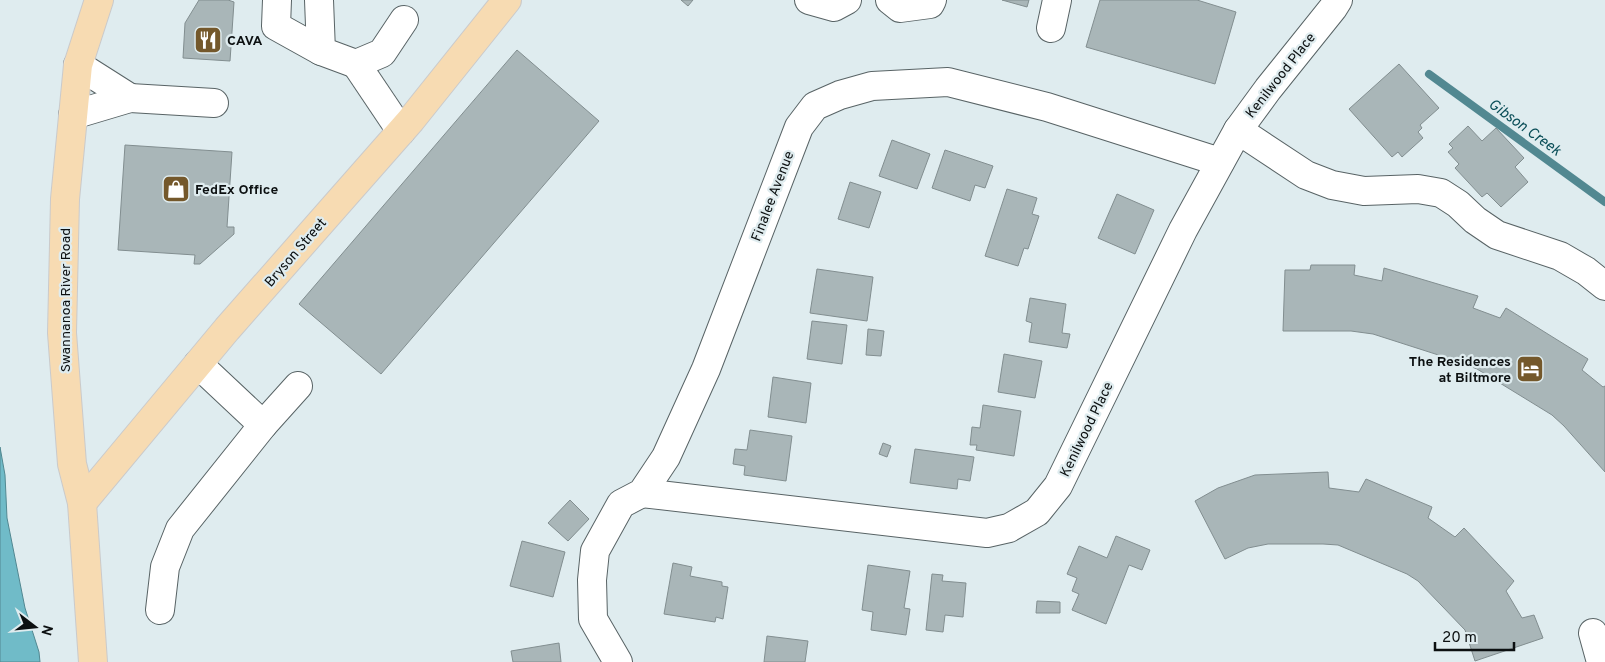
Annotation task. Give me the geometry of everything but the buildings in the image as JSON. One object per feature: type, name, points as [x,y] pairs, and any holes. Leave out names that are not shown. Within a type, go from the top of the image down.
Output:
[{"type":"main road","name":"Swannanoa River Road","points":[[93,662],[82,504],[72,464],[62,333],[65,198],[78,65],[100,0]]},
{"type":"main road","name":"Bryson Street","points":[[82,504],[227,329],[401,131],[507,0]]},
{"type":"street","points":[[277,0],[276,26],[321,51],[356,64],[401,131]]},
{"type":"street","points":[[319,0],[321,51]]},
{"type":"street","points":[[809,0],[834,6],[847,0]]},
{"type":"street","points":[[890,0],[900,8],[930,4],[932,0]]},
{"type":"street","points":[[1051,28],[1057,0]]},
{"type":"street","name":"Kenilwood Place","points":[[642,493],[987,533],[1009,528],[1037,512],[1058,486],[1183,230],[1238,130],[1338,0]]},
{"type":"street","points":[[356,64],[382,53],[404,20]]},
{"type":"street","points":[[78,65],[130,98]]},
{"type":"street","name":"Finalee Avenue","points":[[618,662],[593,619],[592,580],[596,551],[621,504],[642,493],[666,457],[702,378],[800,127],[815,106],[840,95],[872,86],[948,82],[1048,106],[1220,162]]},
{"type":"street","points":[[73,115],[130,98],[214,103]]},
{"type":"street","points":[[1238,130],[1306,175],[1332,185],[1364,191],[1418,189],[1440,193],[1458,204],[1475,220],[1496,235],[1560,256],[1586,271],[1605,286]]},
{"type":"street","points":[[198,364],[263,425]]},
{"type":"street","points":[[160,610],[165,567],[180,529],[263,425],[298,386]]},
{"type":"street","points":[[1593,633],[1601,662]]},
{"type":"water","points":[[0,447],[5,475],[7,518],[25,608],[39,652],[40,662],[0,662]]},
{"type":"waterway","name":"Gibson Creek","points":[[1429,74],[1605,202]]},
{"type":"place","name":"CAVA","points":[[208,40]]},
{"type":"place","name":"FedEx Office","points":[[176,189]]},
{"type":"place","name":"The Residences at Biltmore","points":[[1530,369]]}]
